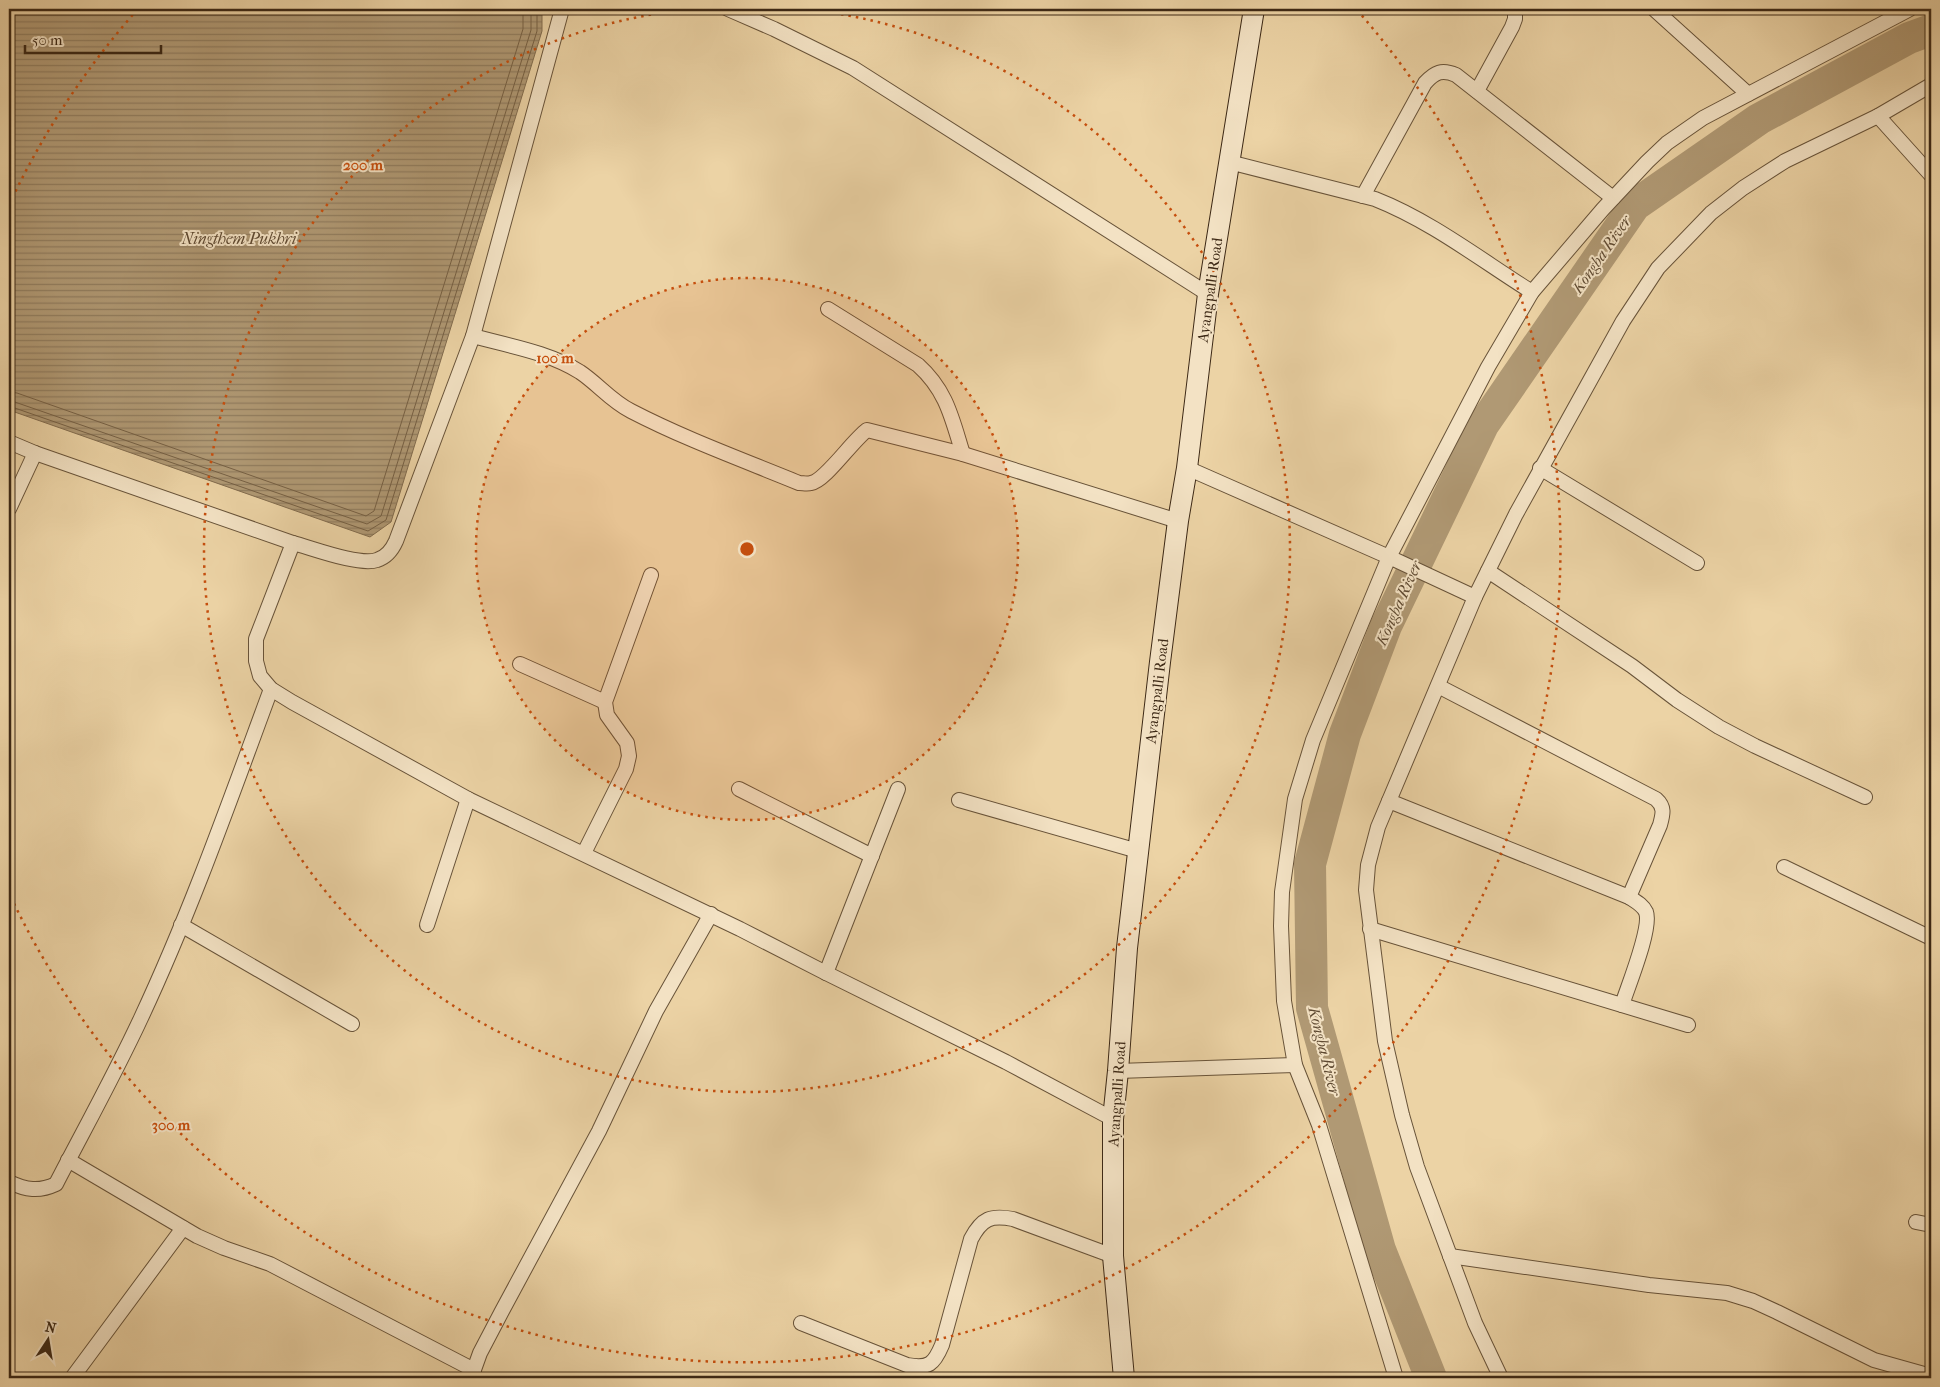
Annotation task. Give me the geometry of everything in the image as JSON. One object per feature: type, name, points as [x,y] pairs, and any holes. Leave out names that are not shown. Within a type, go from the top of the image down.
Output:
[{"type":"street","points":[[9,442],[293,543],[356,560],[376,560],[390,552],[396,541],[473,336],[562,9]]},
{"type":"street","points":[[728,9],[774,29],[853,68],[1208,294]]},
{"type":"street","name":"Ayangpalli Road","points":[[1124,1378],[1114,1256],[1113,1120],[1127,948],[1178,521],[1187,468],[1208,294],[1254,9]]},
{"type":"street","points":[[1477,91],[1512,27],[1515,19],[1515,9]]},
{"type":"street","points":[[1654,9],[1748,94]]},
{"type":"street","points":[[1396,1378],[1319,1125],[1295,1065],[1284,1001],[1281,926],[1283,883],[1295,800],[1312,740],[1389,557],[1488,367],[1532,292],[1613,198],[1667,143],[1703,118],[1910,9]]},
{"type":"street","points":[[1363,196],[1425,83],[1432,76],[1445,70],[1456,75],[1613,198]]},
{"type":"street","points":[[1501,1378],[1475,1324],[1418,1167],[1402,1115],[1385,1041],[1366,890],[1368,865],[1378,827],[1488,571],[1540,468],[1623,321],[1658,268],[1711,213],[1743,188],[1785,161],[1878,116],[1931,84]]},
{"type":"street","points":[[1878,116],[1931,175]]},
{"type":"street","points":[[1229,162],[1363,196],[1393,206],[1532,292]]},
{"type":"street","points":[[828,309],[918,366],[931,377],[941,391],[950,411],[963,454]]},
{"type":"street","points":[[473,336],[551,357],[582,373],[617,404],[682,435],[799,483],[812,483],[820,479],[857,437],[866,430],[963,454],[1178,521]]},
{"type":"street","points":[[9,509],[36,453]]},
{"type":"street","points":[[1187,468],[1404,563],[1476,597]]},
{"type":"street","points":[[1540,468],[1696,563]]},
{"type":"street","points":[[293,543],[256,639],[256,661],[260,676],[271,689],[468,799],[711,914],[1006,1062],[1113,1120]]},
{"type":"street","points":[[1488,571],[1632,666],[1677,700],[1719,727],[1755,746],[1865,797]]},
{"type":"street","points":[[584,853],[626,770],[629,756],[627,743],[607,715],[605,702],[651,575]]},
{"type":"street","points":[[520,664],[605,702]]},
{"type":"street","points":[[1438,686],[1656,799],[1661,804],[1663,815],[1660,825],[1629,896]]},
{"type":"street","points":[[9,1182],[28,1189],[38,1190],[56,1184],[141,1018],[181,926],[203,875],[271,689]]},
{"type":"street","points":[[826,973],[898,789]]},
{"type":"street","points":[[739,790],[872,856]]},
{"type":"street","points":[[427,925],[468,799]]},
{"type":"street","points":[[959,800],[1138,851]]},
{"type":"street","points":[[1389,801],[1629,896],[1642,906],[1646,912],[1646,930],[1622,1005]]},
{"type":"street","points":[[1784,866],[1931,938]]},
{"type":"street","points":[[68,1160],[183,1228],[224,1248],[270,1264],[473,1374],[480,1353],[600,1131],[656,1011],[711,914]]},
{"type":"street","points":[[181,926],[352,1024]]},
{"type":"street","points":[[1370,929],[1688,1025]]},
{"type":"street","points":[[1118,1072],[1295,1065]]},
{"type":"street","points":[[801,1323],[907,1365],[920,1367],[930,1364],[937,1358],[972,1238],[977,1228],[986,1219],[998,1216],[1013,1219],[1114,1256]]},
{"type":"street","points":[[1916,1222],[1931,1225]]},
{"type":"street","points":[[72,1378],[183,1228]]},
{"type":"street","points":[[1450,1256],[1640,1284],[1727,1293],[1753,1301],[1874,1360],[1931,1376]]},
{"type":"water","name":"Ningthem Pukhri","points":[[9,9],[542,9],[542,31],[391,522],[370,537],[9,410]]},
{"type":"waterway","name":"Kongba River","points":[[1431,1378],[1380,1250],[1312,1008],[1310,864],[1345,734],[1386,626],[1483,425],[1635,205],[1759,119],[1909,38],[1931,30]]}]
